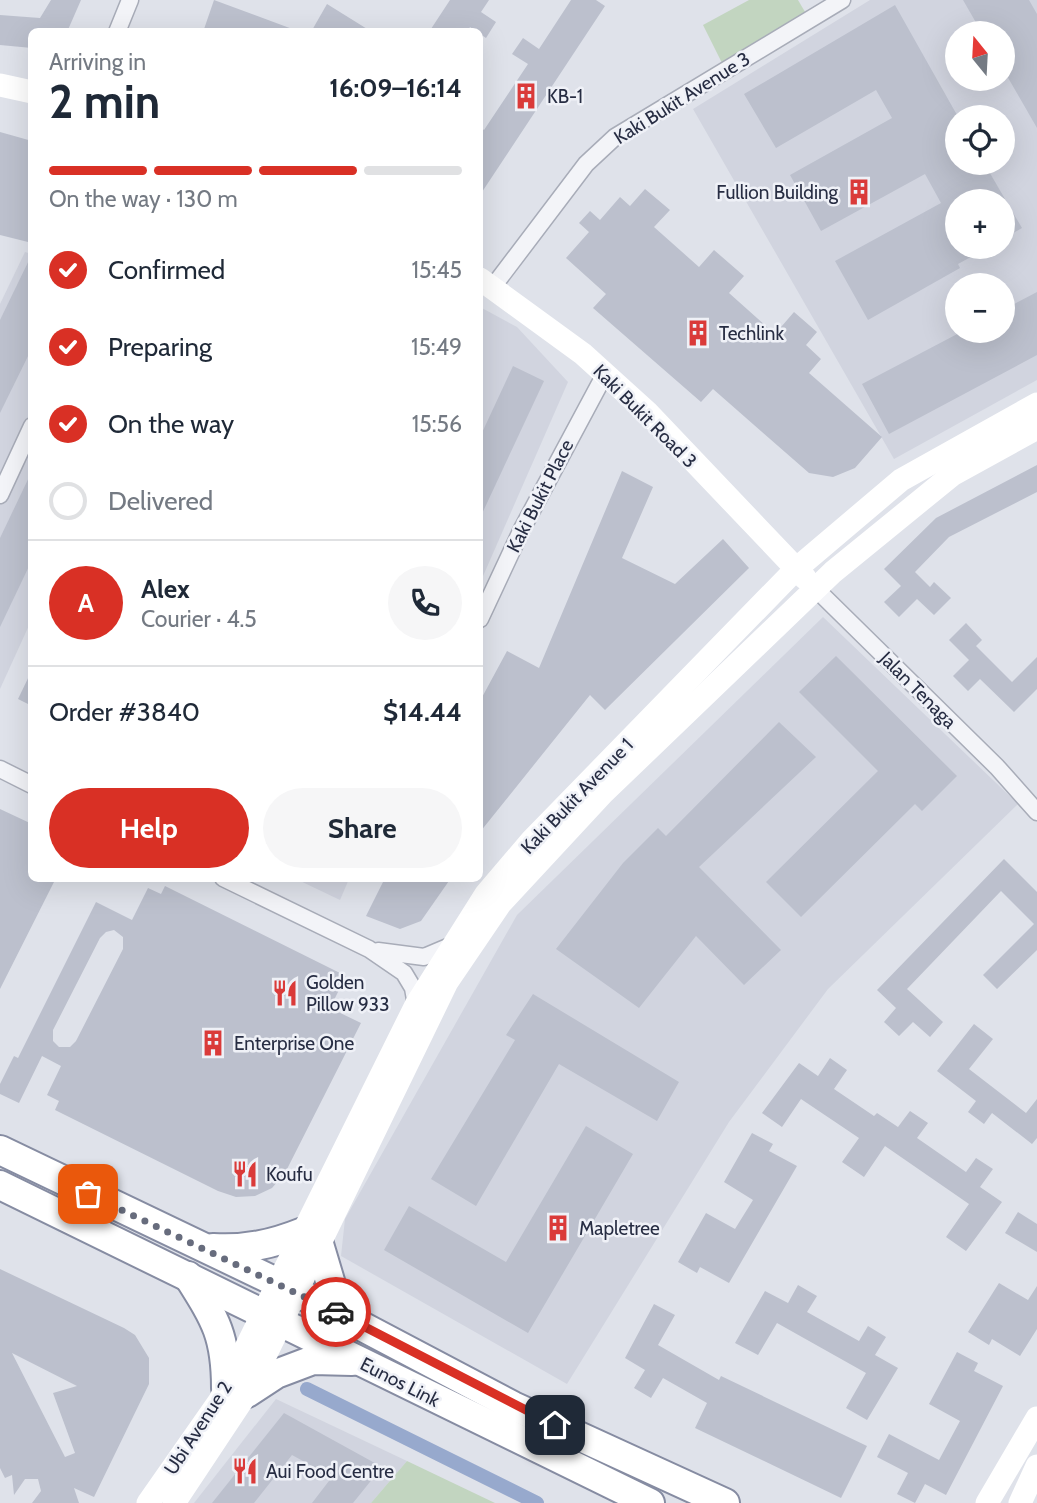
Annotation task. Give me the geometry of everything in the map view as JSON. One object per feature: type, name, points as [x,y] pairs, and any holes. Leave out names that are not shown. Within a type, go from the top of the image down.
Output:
[{"type":"highway","name":"Eunos Link","points":[[0,1150],[287,1288],[513,1406],[725,1503]]},
{"type":"highway","name":"Eunos Link","points":[[0,1185],[650,1503]]},
{"type":"highway","points":[[203,1248],[238,1250],[312,1238],[333,1291],[359,1325]]},
{"type":"highway","points":[[188,1276],[216,1321],[237,1390],[313,1360],[359,1361]]},
{"type":"main road","points":[[0,85],[28,91]]},
{"type":"main road","name":"Kaki Bukit Road 3","points":[[486,283],[583,354],[647,412],[796,569]]},
{"type":"main road","name":"Kaki Bukit Avenue 1","points":[[312,1238],[416,1005],[450,946],[486,894],[532,840],[796,569],[901,480],[1037,404]]},
{"type":"main road","name":"Kaki Bukit Avenue 1","points":[[274,1318],[312,1238],[447,982],[485,924],[545,852],[815,588],[952,475],[1037,428]]},
{"type":"main road","name":"Jalan Tenaga","points":[[796,569],[815,588]]},
{"type":"main road","name":"Ubi Avenue 2","points":[[174,1503],[274,1318]]},
{"type":"main road","name":"Ubi Avenue 2","points":[[148,1503],[237,1390]]},
{"type":"main road","points":[[987,1503],[1037,1418]]},
{"type":"main road","points":[[1020,1503],[1037,1466]]},
{"type":"street","points":[[119,28],[130,0]]},
{"type":"street","name":"Kaki Bukit Avenue 3","points":[[486,283],[577,175],[615,137],[842,0]]},
{"type":"street","name":"Kaki Bukit Place","points":[[483,613],[522,529],[605,374]]},
{"type":"street","points":[[0,495],[28,435]]},
{"type":"street","name":"Jalan Tenaga","points":[[815,588],[997,767],[1037,812]]},
{"type":"street","points":[[0,769],[28,783]]},
{"type":"street","points":[[231,882],[369,948],[404,973],[413,988],[416,1005]]},
{"type":"street","points":[[369,948],[424,957],[450,946]]},
{"type":"shaded area","points":[[870,0],[1037,0],[1037,380],[894,459],[693,109]]},
{"type":"shaded area","points":[[25,252],[28,253],[28,628],[0,689],[0,304]]},
{"type":"shaded area","points":[[483,309],[517,327],[568,382],[483,576]]},
{"type":"shaded area","points":[[823,617],[1018,804],[828,989],[729,1122],[567,1384],[341,1256],[345,1219],[517,915]]},
{"type":"shaded area","points":[[302,882],[348,882],[340,900]]},
{"type":"shaded area","points":[[276,1399],[407,1461],[371,1503],[194,1503]]},
{"type":"green space","points":[[749,0],[798,0],[808,17],[724,67],[703,25]]},
{"type":"green space","points":[[407,1461],[495,1503],[371,1503]]},
{"type":"building","points":[[51,0],[81,0],[69,28],[28,28],[28,48],[0,45],[0,15],[40,18]]},
{"type":"building","points":[[214,0],[290,28],[204,28]]},
{"type":"building","points":[[450,0],[489,0],[481,12],[496,22],[486,38],[483,36],[483,28],[432,28]]},
{"type":"building","name":"KB-1","points":[[571,0],[596,0],[605,6],[483,190],[483,129],[528,64],[512,54],[523,38],[539,49]]},
{"type":"building","points":[[963,0],[1029,0],[1037,14],[1037,128],[1015,90],[1015,21],[975,21]]},
{"type":"building","points":[[327,4],[366,28],[313,28]]},
{"type":"building","points":[[895,5],[951,105],[945,105],[945,175],[991,175],[999,189],[945,189],[945,259],[967,259],[958,264],[960,268],[945,273],[945,276],[868,320],[835,261],[941,203],[925,174],[821,231],[790,175],[892,118],[876,90],[776,148],[744,94]]},
{"type":"building","points":[[0,132],[28,140],[28,242],[0,235]]},
{"type":"building","name":"Techlink","points":[[645,189],[670,210],[654,227],[699,267],[714,250],[744,276],[729,293],[775,334],[794,312],[817,332],[806,345],[821,359],[809,373],[882,437],[855,468],[833,477],[809,473],[713,389],[701,402],[593,308],[606,294],[566,258],[589,232],[579,223],[590,211],[600,220],[620,197],[630,206]]},
{"type":"building","points":[[1015,216],[1022,228],[1015,232]]},
{"type":"building","points":[[28,262],[28,356],[0,413],[0,320]]},
{"type":"building","points":[[1037,292],[1037,355],[889,434],[862,384],[945,340],[945,343],[1015,343],[1015,304]]},
{"type":"building","points":[[513,366],[544,381],[483,512],[483,431]]},
{"type":"building","points":[[1037,465],[1037,492],[949,537],[915,572],[930,587],[934,582],[951,598],[934,615],[917,599],[899,617],[884,602],[901,586],[884,569],[936,518]]},
{"type":"building","points":[[622,471],[653,487],[622,558],[675,584],[723,539],[749,568],[605,710],[590,695],[483,828],[483,695],[507,651],[539,668]]},
{"type":"building","points":[[28,479],[28,568],[0,627],[0,538]]},
{"type":"building","points":[[966,623],[982,640],[976,646],[1012,682],[1037,657],[1037,689],[1014,712],[980,679],[968,691],[953,676],[969,660],[949,640]]},
{"type":"building","points":[[836,656],[957,776],[922,811],[915,804],[801,917],[766,882],[878,771],[799,692]]},
{"type":"building","points":[[28,678],[28,704],[18,699]]},
{"type":"building","points":[[779,722],[816,757],[699,867],[781,950],[744,985],[696,936],[639,1008],[556,949],[623,863],[658,828],[666,836]]},
{"type":"building","points":[[0,809],[28,822],[28,882],[54,882],[0,989]]},
{"type":"building","points":[[1004,859],[1037,892],[1037,950],[997,989],[983,975],[1034,924],[1001,891],[907,989],[943,1022],[930,1037],[913,1022],[899,1036],[884,1022],[896,1008],[877,990]]},
{"type":"building","points":[[383,882],[448,882],[421,921],[400,929],[366,916]]},
{"type":"building","name":"Enterprise One","points":[[165,886],[346,976],[330,1008],[361,1023],[285,1173],[272,1188],[255,1196],[236,1197],[218,1191],[55,1110],[59,1101],[47,1095],[61,1066],[42,1056],[19,1103],[0,1094],[0,1084],[14,1056],[18,1058],[96,902],[132,920],[148,888],[161,894]],"holes":[[[114,930],[123,937],[123,949],[76,1041],[70,1047],[59,1047],[53,1041],[53,1030],[100,938],[106,932]]]},
{"type":"building","points":[[533,994],[679,1082],[657,1121],[559,1064],[476,1206],[431,1179],[515,1040],[506,1035]]},
{"type":"building","points":[[974,1024],[993,1039],[969,1069],[1026,1113],[1037,1099],[1037,1138],[1032,1144],[992,1113],[984,1124],[968,1112],[976,1101],[937,1071]]},
{"type":"building","points":[[830,1058],[847,1070],[834,1089],[874,1116],[877,1113],[898,1127],[910,1111],[928,1123],[917,1138],[966,1172],[976,1158],[993,1169],[980,1187],[1002,1202],[966,1251],[946,1237],[969,1204],[885,1146],[864,1177],[842,1162],[859,1138],[801,1099],[782,1127],[762,1113],[799,1063],[818,1076]]},
{"type":"building","name":"Mapletree","points":[[586,1126],[633,1154],[528,1333],[384,1250],[409,1206],[506,1262]]},
{"type":"building","points":[[752,1133],[773,1144],[769,1151],[797,1166],[729,1283],[700,1267],[697,1273],[678,1262],[706,1213],[735,1229],[753,1200],[724,1182]]},
{"type":"building","points":[[1018,1212],[1037,1224],[1037,1252],[1005,1233]]},
{"type":"building","points":[[0,1269],[135,1335],[149,1358],[149,1384],[94,1497],[74,1488],[79,1503],[32,1503],[41,1491],[38,1479],[25,1479],[14,1495],[12,1475],[5,1478],[0,1468]],"holes":[[[12,1353],[77,1386],[53,1393],[75,1453],[65,1457]]]},
{"type":"building","points":[[999,1283],[1028,1300],[1037,1286],[1037,1329],[1020,1356],[992,1339],[989,1345],[968,1332]]},
{"type":"building","points":[[798,1285],[817,1296],[807,1312],[859,1341],[868,1326],[886,1337],[875,1355],[898,1368],[867,1420],[846,1408],[866,1373],[777,1323],[758,1355],[735,1343],[765,1291],[788,1303]]},
{"type":"building","points":[[654,1304],[675,1315],[658,1345],[719,1380],[721,1376],[867,1446],[841,1498],[695,1428],[707,1403],[663,1378],[651,1398],[634,1388],[645,1370],[625,1358]]},
{"type":"building","points":[[957,1352],[978,1363],[974,1371],[1003,1386],[946,1495],[925,1484],[915,1503],[897,1494],[908,1473],[877,1457],[889,1434],[939,1460],[960,1421],[929,1404]]},
{"type":"building","points":[[284,1413],[382,1467],[353,1503],[312,1503],[332,1477],[292,1455],[254,1503],[212,1503]]},
{"type":"waterway","points":[[307,1389],[537,1503]]},
{"type":"way so far","points":[[88,1194],[336,1312]]},
{"type":"place","name":"KB-1","points":[[526,96]]},
{"type":"place","name":"Fullion Building","points":[[859,192]]},
{"type":"place","name":"Techlink","points":[[698,333]]},
{"type":"place","name":"Golden Pillow 933","points":[[285,993]]},
{"type":"place","name":"Enterprise One","points":[[213,1043]]},
{"type":"place","name":"Koufu","points":[[245,1174]]},
{"type":"place","name":"Mapletree","points":[[558,1228]]},
{"type":"place","name":"Aui Food Centre","points":[[245,1471]]},
{"type":"route","points":[[336,1312],[513,1406],[555,1425]]}]
